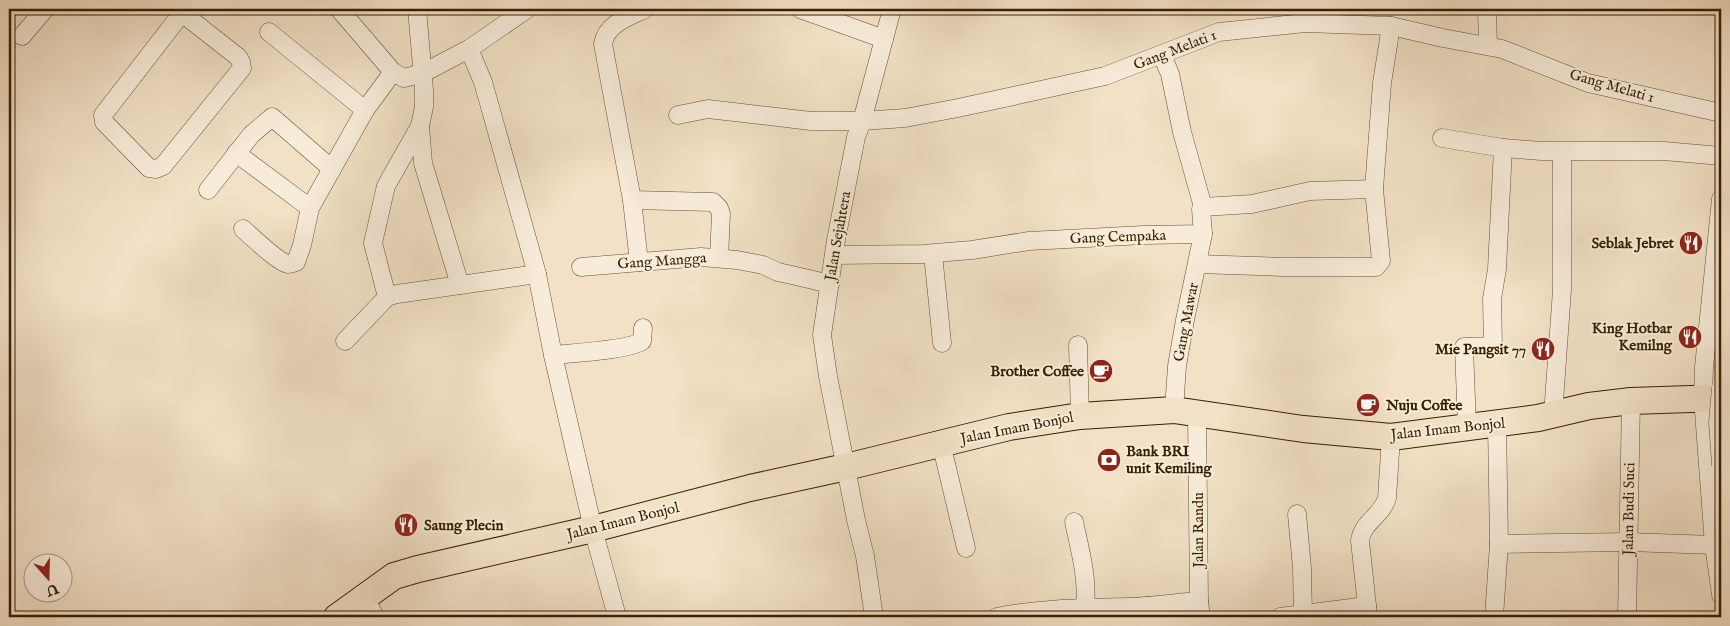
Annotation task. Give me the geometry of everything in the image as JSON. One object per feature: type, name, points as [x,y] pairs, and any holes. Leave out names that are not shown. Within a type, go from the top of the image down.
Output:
[{"type":"highway","name":"Jalan Imam Bonjol","points":[[337,617],[370,607],[394,576],[593,529],[750,488],[846,467],[1009,427],[1080,416],[1186,411],[1302,429],[1391,437],[1426,431],[1497,424],[1553,415],[1589,406],[1715,394]]},
{"type":"street","points":[[22,36],[45,9]]},
{"type":"street","points":[[339,9],[393,72],[404,78],[423,73],[469,49],[527,9]]},
{"type":"street","points":[[417,9],[423,73],[424,107],[420,126],[423,163],[460,285]]},
{"type":"street","points":[[639,262],[632,200],[603,44],[604,36],[616,23],[645,9]]},
{"type":"street","points":[[800,9],[884,38]]},
{"type":"street","name":"Jalan Sejahtera","points":[[874,617],[865,556],[828,376],[822,335],[834,255],[856,137],[892,9]]},
{"type":"street","points":[[1487,9],[1488,46]]},
{"type":"street","points":[[183,11],[238,57],[242,68],[163,166],[156,169],[149,168],[104,122],[103,115],[183,11]]},
{"type":"street","name":"Gang Melati 1","points":[[678,115],[708,109],[811,121],[862,121],[905,118],[1105,76],[1219,32],[1305,23],[1391,26],[1443,38],[1502,48],[1588,83],[1721,113]]},
{"type":"street","points":[[1197,264],[1283,267],[1376,267],[1381,261],[1374,189],[1382,83],[1391,26]]},
{"type":"street","points":[[269,32],[365,110]]},
{"type":"street","points":[[469,49],[483,82],[537,274],[553,356],[593,529],[616,613]]},
{"type":"street","points":[[1162,55],[1170,74],[1182,132],[1203,207],[1201,210],[1203,234]]},
{"type":"street","points":[[243,229],[270,253],[286,264],[296,262],[302,245],[310,208],[365,110],[393,72]]},
{"type":"street","points":[[208,190],[251,135],[272,117],[332,169]]},
{"type":"street","points":[[387,297],[373,243],[386,186],[420,126]]},
{"type":"street","points":[[1442,138],[1503,148],[1562,152],[1664,150],[1721,156]]},
{"type":"street","points":[[1467,427],[1464,347],[1493,346],[1492,299],[1497,269],[1503,148]]},
{"type":"street","points":[[1553,415],[1562,290],[1562,152]]},
{"type":"street","points":[[236,153],[310,208]]},
{"type":"street","points":[[1203,207],[1252,204],[1310,191],[1374,189]]},
{"type":"street","points":[[1721,199],[1717,287],[1714,545],[1721,595]]},
{"type":"street","points":[[632,200],[713,202],[719,208],[720,214],[719,258]]},
{"type":"street","name":"Gang Cempaka","points":[[834,255],[932,254],[1029,241],[1203,234]]},
{"type":"street","name":"Gang Mawar","points":[[1186,411],[1178,366],[1185,320],[1203,234]]},
{"type":"street","points":[[932,254],[942,343]]},
{"type":"street","name":"Gang Mangga","points":[[581,267],[701,257],[719,258],[763,265],[778,272],[830,284]]},
{"type":"street","points":[[345,341],[387,297],[537,274]]},
{"type":"street","points":[[553,356],[639,343],[642,341],[643,328]]},
{"type":"street","points":[[1078,345],[1080,416]]},
{"type":"street","points":[[1715,394],[1721,465]]},
{"type":"street","name":"Jalan Budi Suci","points":[[1627,617],[1631,401]]},
{"type":"street","name":"Jalan Randu","points":[[1186,411],[1200,609]]},
{"type":"street","points":[[1494,617],[1499,544],[1497,424]]},
{"type":"street","points":[[1280,617],[1367,612],[1360,541],[1361,533],[1365,526],[1378,514],[1387,498],[1391,437]]},
{"type":"street","points":[[942,443],[966,548]]},
{"type":"street","points":[[1297,514],[1302,568],[1303,615]]},
{"type":"street","points":[[1074,522],[1084,567],[1085,608]]},
{"type":"street","points":[[1499,544],[1628,542],[1714,545]]},
{"type":"street","points":[[997,617],[1027,611],[1085,608],[1200,609]]},
{"type":"place","name":"Seblak Jebret","points":[[1691,243]]},
{"type":"place","name":"King Hotbar Kemilng","points":[[1690,337]]},
{"type":"place","name":"Mie Pangsit 77","points":[[1543,349]]},
{"type":"place","name":"Brother Coffee","points":[[1101,371]]},
{"type":"place","name":"Nuju Coffee","points":[[1368,405]]},
{"type":"place","name":"Bank BRI unit Kemiling","points":[[1109,460]]},
{"type":"place","name":"Saung Plecin","points":[[406,525]]}]
